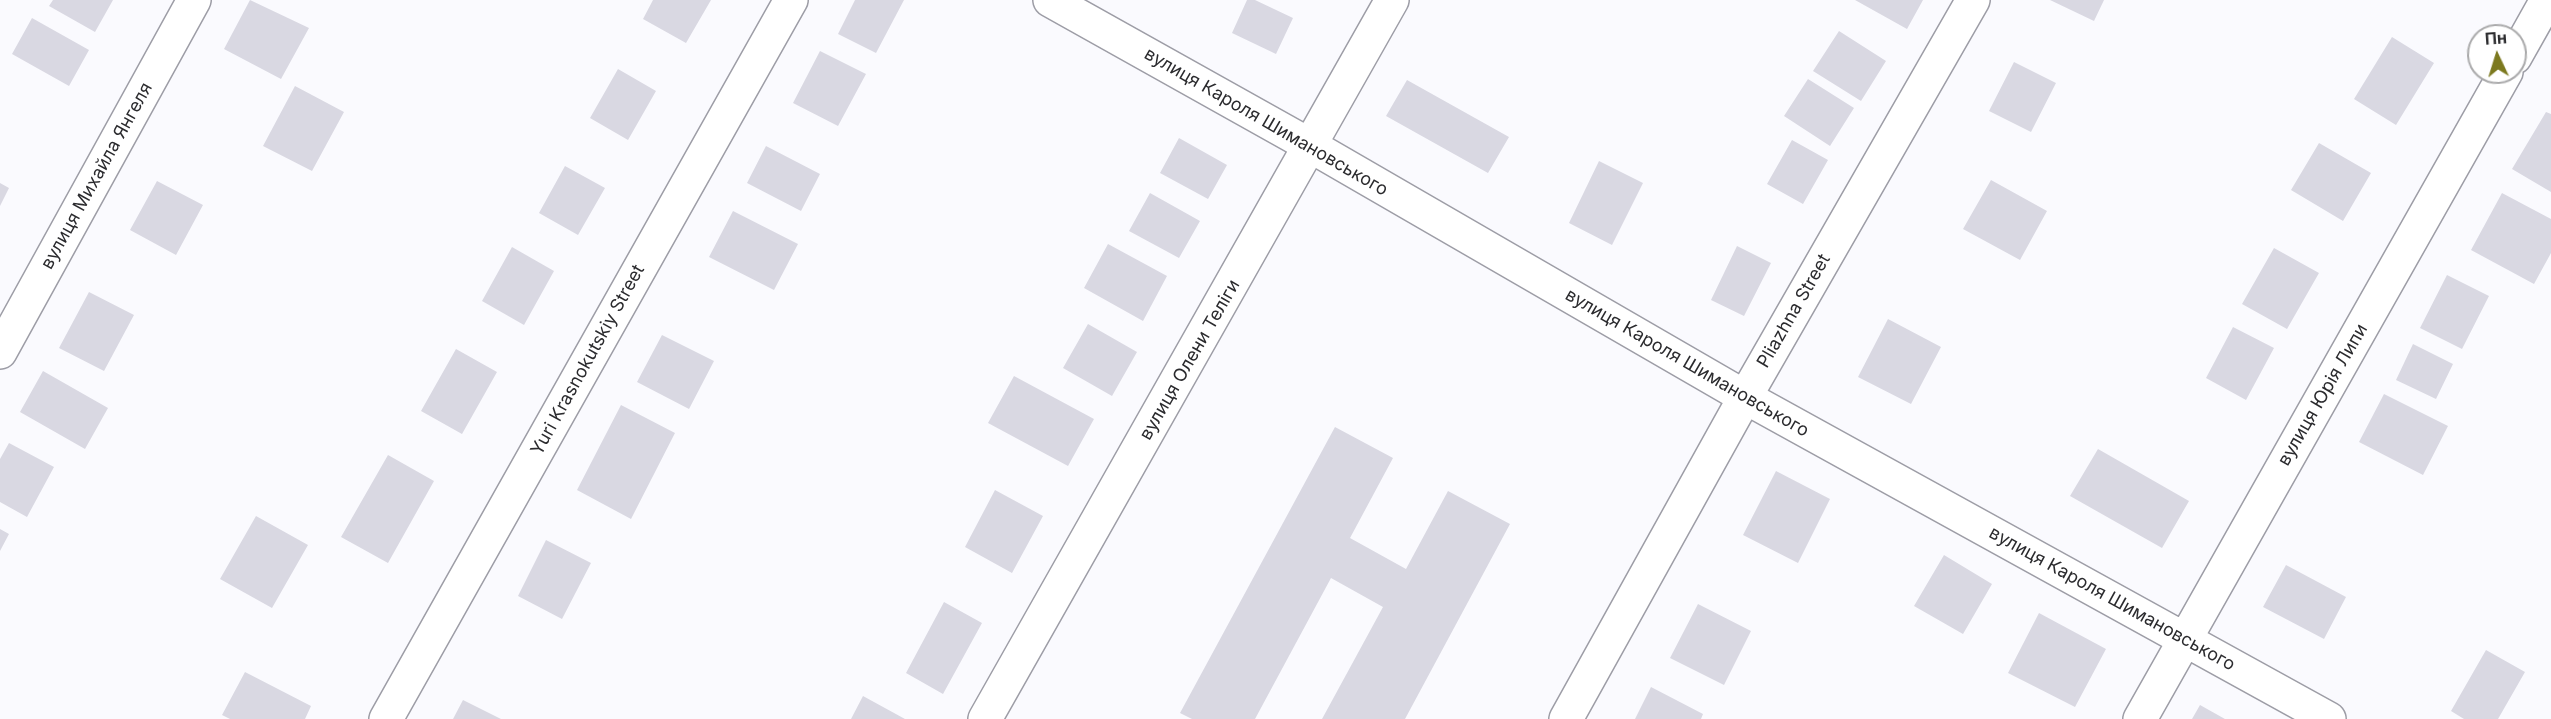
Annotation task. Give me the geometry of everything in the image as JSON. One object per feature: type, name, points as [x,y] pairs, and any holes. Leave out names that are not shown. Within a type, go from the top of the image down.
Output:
[{"type":"street","name":"вулиця Михайла Янгеля","points":[[0,352],[194,0]]},
{"type":"street","name":"Yuri Krasnokutskiy Street","points":[[386,719],[791,0]]},
{"type":"street","name":"вулиця Кароля Шимановського","points":[[1050,0],[1311,146],[1745,397],[2329,719]]},
{"type":"street","name":"вулиця Олени Теліги","points":[[985,719],[1392,0]]},
{"type":"street","name":"Pliazhna Street","points":[[1566,719],[1745,397],[1973,0]]},
{"type":"street","points":[[2527,36],[2547,0]]},
{"type":"street","name":"вулиця Юрія Липи","points":[[2140,719],[2499,84]]},
{"type":"building","points":[[53,0],[113,0],[95,32],[49,6]]},
{"type":"building","points":[[250,0],[309,28],[281,79],[224,49]]},
{"type":"building","points":[[653,0],[711,0],[686,43],[643,19]]},
{"type":"building","points":[[855,0],[904,0],[876,53],[838,34]]},
{"type":"building","points":[[1247,0],[1255,0],[1293,18],[1276,54],[1232,33]]},
{"type":"building","points":[[1855,0],[1923,0],[1907,29]]},
{"type":"building","points":[[2050,0],[2104,0],[2094,21]]},
{"type":"building","points":[[32,18],[89,50],[69,86],[12,54]]},
{"type":"building","points":[[1839,31],[1886,61],[1861,101],[1813,71]]},
{"type":"building","points":[[2392,37],[2434,63],[2396,125],[2354,99]]},
{"type":"building","points":[[820,51],[866,74],[838,126],[793,103]]},
{"type":"building","points":[[2014,62],[2056,83],[2031,132],[1989,111]]},
{"type":"building","points":[[618,69],[656,91],[628,140],[590,118]]},
{"type":"building","points":[[1808,79],[1854,108],[1830,146],[1784,116]]},
{"type":"building","points":[[1407,80],[1509,137],[1488,173],[1386,116]]},
{"type":"building","points":[[295,86],[344,112],[312,171],[263,146]]},
{"type":"building","points":[[2546,112],[2551,114],[2551,192],[2512,169]]},
{"type":"building","points":[[1179,138],[1227,165],[1208,199],[1160,173]]},
{"type":"building","points":[[1792,140],[1828,160],[1803,204],[1767,184]]},
{"type":"building","points":[[2319,143],[2371,173],[2343,221],[2291,190]]},
{"type":"building","points":[[766,146],[820,174],[801,211],[747,183]]},
{"type":"building","points":[[1599,161],[1643,183],[1612,245],[1569,223]]},
{"type":"building","points":[[565,166],[605,188],[578,235],[539,213]]},
{"type":"building","points":[[1991,180],[2047,211],[2020,260],[1963,229]]},
{"type":"building","points":[[157,181],[203,205],[176,255],[130,230]]},
{"type":"building","points":[[0,183],[9,188],[0,206]]},
{"type":"building","points":[[1150,193],[1200,221],[1179,258],[1129,231]]},
{"type":"building","points":[[2502,193],[2551,219],[2551,253],[2534,284],[2471,250]]},
{"type":"building","points":[[733,211],[798,244],[774,290],[709,257]]},
{"type":"building","points":[[1108,244],[1167,276],[1143,321],[1084,288]]},
{"type":"building","points":[[1737,246],[1771,263],[1744,316],[1711,300]]},
{"type":"building","points":[[512,247],[554,271],[524,325],[482,301]]},
{"type":"building","points":[[2274,248],[2319,273],[2287,329],[2242,304]]},
{"type":"building","points":[[2447,275],[2489,296],[2462,349],[2420,328]]},
{"type":"building","points":[[89,292],[134,315],[104,371],[59,348]]},
{"type":"building","points":[[1888,319],[1941,347],[1911,404],[1858,377]]},
{"type":"building","points":[[1088,324],[1137,352],[1112,396],[1063,368]]},
{"type":"building","points":[[2233,327],[2274,348],[2246,400],[2206,378]]},
{"type":"building","points":[[662,335],[714,361],[689,409],[637,382]]},
{"type":"building","points":[[2413,344],[2453,364],[2436,399],[2396,380]]},
{"type":"building","points":[[456,349],[497,372],[462,434],[421,411]]},
{"type":"building","points":[[43,371],[108,408],[85,449],[20,412]]},
{"type":"building","points":[[1014,376],[1094,419],[1068,466],[988,423]]},
{"type":"building","points":[[2384,394],[2448,426],[2423,475],[2359,442]]},
{"type":"building","points":[[621,405],[675,433],[631,519],[577,490]]},
{"type":"building","points":[[1335,427],[1393,458],[1350,538],[1406,569],[1448,491],[1510,524],[1405,719],[1322,719],[1383,607],[1331,578],[1255,719],[1192,719],[1180,713]]},
{"type":"building","points":[[9,443],[54,467],[27,517],[0,502],[0,459]]},
{"type":"building","points":[[2098,449],[2189,501],[2162,548],[2070,496]]},
{"type":"building","points":[[388,455],[434,481],[388,563],[341,537]]},
{"type":"building","points":[[1776,471],[1830,499],[1798,563],[1743,535]]},
{"type":"building","points":[[995,490],[1043,516],[1012,573],[965,547]]},
{"type":"building","points":[[256,516],[308,545],[272,608],[220,579]]},
{"type":"building","points":[[0,529],[9,534],[0,551]]},
{"type":"building","points":[[546,540],[591,563],[562,619],[518,596]]},
{"type":"building","points":[[1944,555],[1992,584],[1963,634],[1914,606]]},
{"type":"building","points":[[2286,565],[2346,597],[2324,639],[2263,607]]},
{"type":"building","points":[[944,602],[982,623],[943,694],[906,673]]},
{"type":"building","points":[[1698,604],[1751,631],[1724,685],[1670,658]]},
{"type":"building","points":[[2039,613],[2106,649],[2075,707],[2008,673]]},
{"type":"building","points":[[2486,650],[2525,672],[2498,719],[2464,719],[2451,711]]},
{"type":"building","points":[[245,672],[311,706],[305,719],[230,719],[222,715]]},
{"type":"building","points":[[1651,687],[1703,714],[1701,719],[1635,719]]},
{"type":"building","points":[[863,696],[905,719],[851,719]]},
{"type":"building","points":[[463,700],[501,719],[453,719]]},
{"type":"building","points":[[2200,705],[2225,719],[2192,719]]}]
